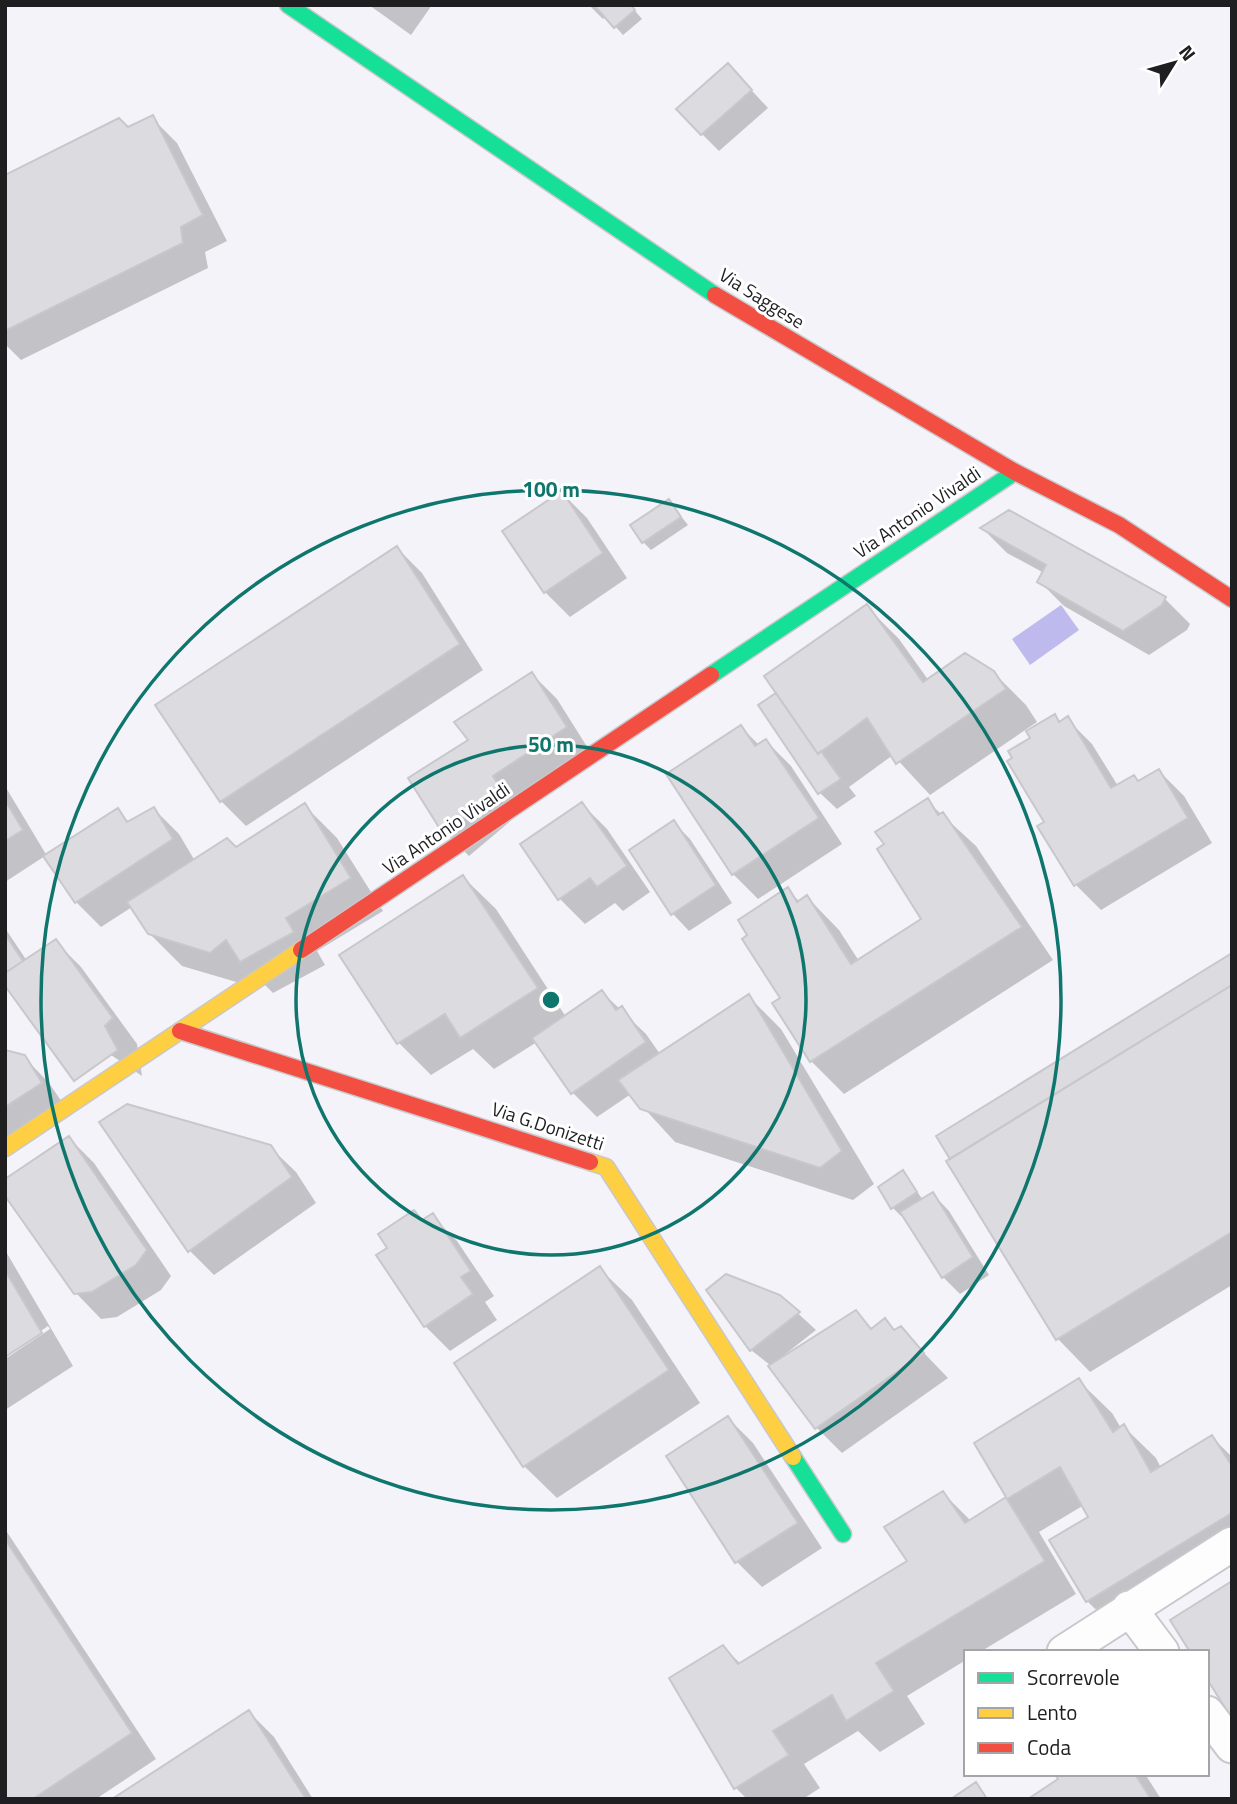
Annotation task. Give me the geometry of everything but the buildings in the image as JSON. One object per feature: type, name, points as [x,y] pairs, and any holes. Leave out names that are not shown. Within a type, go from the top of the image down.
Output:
[{"type":"street","name":"Via Saggese","points":[[288,5],[739,311],[1015,472],[1119,525],[1232,599]]},
{"type":"street","name":"Via Antonio Vivaldi","points":[[5,1148],[1015,472]]},
{"type":"street","name":"Via G.Donizetti","points":[[180,1031],[606,1167],[843,1534]]},
{"type":"street","points":[[1067,1650],[1232,1544]]},
{"type":"street","points":[[1129,1608],[1160,1650]]},
{"type":"street","points":[[1209,1716],[1232,1746]]},
{"type":"shaded area","points":[[1061,605],[1079,630],[1030,665],[1012,639]]},
{"type":"traffic: fast","points":[[288,5],[715,295]]},
{"type":"traffic: fast","points":[[711,675],[1015,472]]},
{"type":"traffic: fast","points":[[793,1457],[843,1534]]},
{"type":"traffic: slow","points":[[5,1148],[301,950]]},
{"type":"traffic: slow","points":[[590,1162],[606,1167],[793,1457]]},
{"type":"traffic: jam","points":[[715,295],[1015,472],[1119,525],[1232,599]]},
{"type":"traffic: jam","points":[[301,950],[711,675]]},
{"type":"traffic: jam","points":[[180,1031],[590,1162]]}]
